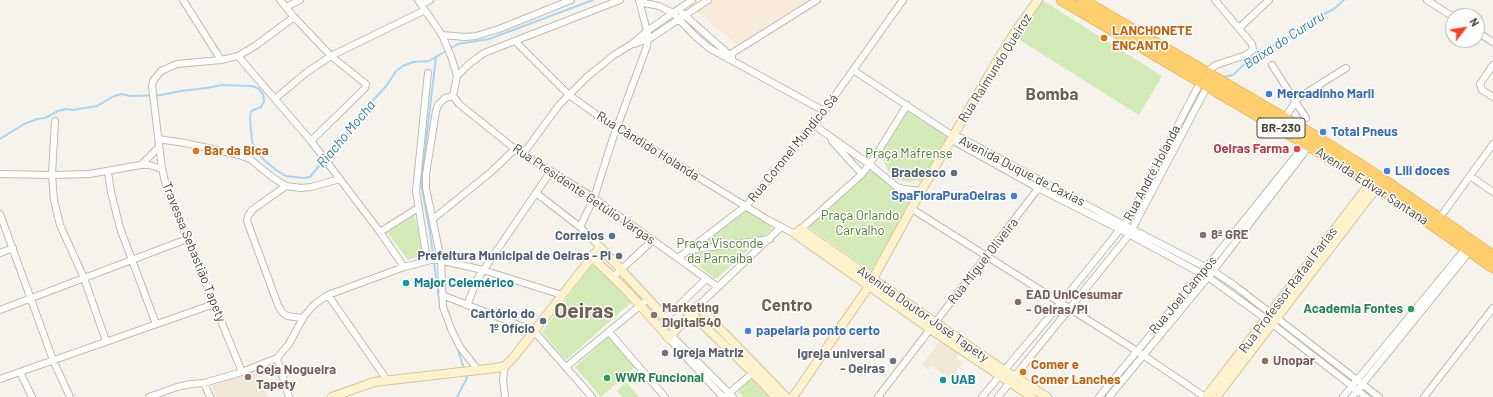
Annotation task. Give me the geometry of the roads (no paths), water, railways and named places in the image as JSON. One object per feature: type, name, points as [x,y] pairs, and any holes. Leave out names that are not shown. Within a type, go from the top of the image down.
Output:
[{"type":"highway","name":"Avenida Edivar Santana","points":[[1062,0],[1284,119],[1311,140],[1493,267]]},
{"type":"highway","name":"Avenida Edivar Santana","points":[[1082,0],[1311,140],[1379,178],[1493,256]]},
{"type":"main road","name":"Rua Raimundo Queiroz","points":[[793,397],[871,283],[921,191],[1004,49],[1038,0]]},
{"type":"main road","name":"Rua Professor Rafael Farias","points":[[1205,397],[1271,318],[1374,184]]},
{"type":"main road","name":"Avenida Doutor José Tapety","points":[[798,232],[1012,380],[1032,397]]},
{"type":"main road","points":[[332,397],[350,394],[364,385],[387,380],[499,368],[505,366],[513,358],[600,247],[666,318],[670,333]]},
{"type":"main road","points":[[592,257],[640,306],[670,333]]},
{"type":"main road","points":[[670,333],[698,306],[756,370],[776,397]]},
{"type":"main road","points":[[691,313],[786,397]]},
{"type":"main road","name":"Rua Professor Rafael Farias","points":[[1216,397],[1271,318]]},
{"type":"main road","name":"Avenida Doutor José Tapety","points":[[1012,380],[1046,397]]},
{"type":"street","points":[[184,0],[221,60],[238,56],[255,46],[294,17]]},
{"type":"street","points":[[280,0],[331,56],[366,84],[365,88],[311,141]]},
{"type":"street","points":[[286,7],[300,0]]},
{"type":"street","points":[[276,98],[307,72],[331,56],[430,0]]},
{"type":"street","points":[[442,35],[465,37],[476,36],[499,29],[571,0]]},
{"type":"street","points":[[457,76],[475,59],[496,48],[620,0]]},
{"type":"street","points":[[524,154],[548,119],[569,95],[602,64],[692,0]]},
{"type":"street","points":[[632,44],[649,39],[708,0]]},
{"type":"street","points":[[728,56],[817,0]]},
{"type":"street","name":"Rua Coronel Mundico Sá","points":[[678,258],[746,206],[814,125],[903,0]]},
{"type":"street","points":[[1208,77],[1219,63],[1250,53],[1253,50],[1252,44],[1215,0]]},
{"type":"street","points":[[1239,28],[1269,0]]},
{"type":"street","points":[[1426,0],[1445,12]]},
{"type":"street","points":[[580,227],[594,198],[649,39],[640,1],[675,11],[704,44],[728,56],[824,111]]},
{"type":"street","points":[[422,5],[442,35],[456,68],[457,76],[453,96],[445,98],[438,105],[436,111],[425,183],[440,260],[443,307],[460,347],[476,370]]},
{"type":"street","name":"Rua Cândido Holanda","points":[[515,41],[569,95],[617,128],[781,228],[798,232]]},
{"type":"street","points":[[238,56],[276,98],[311,141],[380,232],[404,267]]},
{"type":"street","name":"Travessa Sebastião Tapety","points":[[221,60],[177,64],[161,71],[153,81],[152,93],[166,189],[242,372]]},
{"type":"street","points":[[1272,65],[1306,118]]},
{"type":"street","points":[[1493,65],[1480,84],[1482,90],[1493,97]]},
{"type":"street","points":[[1284,119],[1302,95],[1346,68]]},
{"type":"street","points":[[853,70],[953,136]]},
{"type":"street","points":[[428,73],[416,191],[429,260]]},
{"type":"street","name":"Rua André Holanda","points":[[982,397],[1122,228],[1135,209],[1208,77]]},
{"type":"street","name":"Rua André Holanda","points":[[998,397],[1131,232],[1208,77]]},
{"type":"street","name":"Rua Presidente Getúlio Vargas","points":[[453,96],[459,104],[515,149],[594,198],[718,287]]},
{"type":"street","points":[[798,232],[862,174],[907,106]]},
{"type":"street","points":[[55,121],[52,175],[54,200],[60,225],[84,278],[106,341]]},
{"type":"street","points":[[814,125],[869,164],[896,187],[921,191]]},
{"type":"street","points":[[823,132],[862,174]]},
{"type":"street","name":"Avenida Duque de Caxias","points":[[953,136],[961,138],[1044,181],[1122,228]]},
{"type":"street","name":"Avenida Duque de Caxias","points":[[953,136],[957,143],[1038,188],[1207,267],[1366,397]]},
{"type":"street","points":[[158,140],[185,143],[239,155],[250,159],[272,177],[286,186],[302,188],[311,187],[340,179]]},
{"type":"street","name":"Rua Joel Campos","points":[[1099,397],[1311,140]]},
{"type":"street","name":"Rua Joel Campos","points":[[1109,397],[1213,271],[1311,140]]},
{"type":"street","points":[[1439,219],[1493,144]]},
{"type":"street","points":[[141,165],[160,147]]},
{"type":"street","points":[[433,219],[491,172],[515,149]]},
{"type":"street","points":[[0,174],[75,175],[108,172],[141,165],[149,165],[162,169]]},
{"type":"street","points":[[466,305],[483,270],[551,171]]},
{"type":"street","points":[[108,172],[114,210],[156,324]]},
{"type":"street","points":[[1470,176],[1493,192]]},
{"type":"street","name":"Rua Miguel Oliveira","points":[[878,397],[1044,181]]},
{"type":"street","points":[[286,186],[252,210],[247,221],[278,305],[282,312],[287,316],[303,318]]},
{"type":"street","points":[[536,193],[580,227],[600,247]]},
{"type":"street","points":[[380,232],[418,208]]},
{"type":"street","points":[[912,209],[1060,304],[1137,351],[1205,397]]},
{"type":"street","points":[[0,214],[32,298],[53,360],[70,397]]},
{"type":"street","points":[[698,306],[781,228]]},
{"type":"street","name":"Avenida Duque de Caxias","points":[[1131,232],[1202,273],[1271,318],[1379,397]]},
{"type":"street","points":[[0,310],[187,239]]},
{"type":"street","points":[[688,250],[770,239]]},
{"type":"street","points":[[613,277],[653,240]]},
{"type":"street","points":[[0,253],[13,248]]},
{"type":"street","points":[[1343,397],[1468,249]]},
{"type":"street","points":[[1352,397],[1468,249]]},
{"type":"street","points":[[149,397],[177,387],[204,383],[242,372],[277,358],[289,344],[303,318],[316,303],[328,295],[404,267],[429,260],[440,260],[483,270],[562,294]]},
{"type":"street","points":[[666,318],[706,279]]},
{"type":"street","points":[[328,295],[387,380]]},
{"type":"street","points":[[442,295],[534,331],[590,394],[582,397]]},
{"type":"street","points":[[566,368],[648,299]]},
{"type":"street","points":[[0,372],[1,379],[214,304]]},
{"type":"street","points":[[1424,397],[1493,308]]},
{"type":"street","points":[[609,332],[665,397]]},
{"type":"street","points":[[670,333],[727,396],[756,370]]},
{"type":"street","points":[[277,358],[289,397]]},
{"type":"street","points":[[505,366],[503,379],[505,397]]},
{"type":"street","points":[[20,372],[32,397]]},
{"type":"street","points":[[204,383],[210,397]]},
{"type":"waterway","name":"Riacho Mocha","points":[[0,139],[24,124],[37,119],[45,118],[58,111],[97,106],[114,96],[122,94],[130,96],[161,95],[222,85],[251,86],[258,88],[263,94],[264,101],[261,107],[251,111],[250,118],[252,142],[258,152],[263,159],[286,176],[303,178],[310,177],[331,151],[346,136],[349,130],[364,115],[367,107],[387,85],[396,71],[403,66],[413,62],[429,61],[458,44],[489,39],[593,0]]},
{"type":"waterway","name":"Baixa do Cururu","points":[[1224,77],[1233,75],[1251,58],[1307,27],[1318,17],[1334,9],[1344,0]]},
{"type":"waterway","points":[[436,57],[421,184],[430,232],[440,306]]},
{"type":"waterway","name":"Baixa do Cururu","points":[[1160,170],[1200,93]]},
{"type":"waterway","points":[[457,347],[464,369]]},
{"type":"waterway","points":[[457,397],[467,378],[466,373]]},
{"type":"place","name":"LANCHONETE ENCANTO","points":[[1104,38]]},
{"type":"place","name":"Mercadinho Marli","points":[[1269,94]]},
{"type":"place","name":"Total Pneus","points":[[1323,132]]},
{"type":"place","name":"Oeiras Farma","points":[[1297,149]]},
{"type":"place","name":"Bar da Bica","points":[[196,151]]},
{"type":"place","name":"Lili doces","points":[[1387,171]]},
{"type":"place","name":"Bradesco","points":[[954,173]]},
{"type":"place","name":"SpaFloraPuraOeiras","points":[[1014,196]]},
{"type":"place","name":"8ª GRE","points":[[1203,235]]},
{"type":"place","name":"Correios","points":[[612,236]]},
{"type":"place","name":"Prefeitura Municipal de Oeiras - Pi","points":[[619,256]]},
{"type":"place","name":"Major Celemérico","points":[[406,283]]},
{"type":"place","name":"EAD UniCesumar - Oeiras/PI","points":[[1018,302]]},
{"type":"place","name":"Academia Fontes","points":[[1411,309]]},
{"type":"place","name":"Marketing Digital540","points":[[654,315]]},
{"type":"place","name":"Cartório do 1º Ofício","points":[[543,321]]},
{"type":"place","name":"papelaria ponto certo","points":[[748,331]]},
{"type":"place","name":"Igreja Matriz","points":[[665,353]]},
{"type":"place","name":"Igreja universal - Oeiras","points":[[893,361]]},
{"type":"place","name":"Unopar","points":[[1265,361]]},
{"type":"place","name":"Comer e Comer Lanches","points":[[1023,372]]},
{"type":"place","name":"Ceja Nogueira Tapety","points":[[248,377]]},
{"type":"place","name":"WWR Funcional","points":[[607,378]]},
{"type":"place","name":"UAB","points":[[943,380]]},
{"type":"district","name":"Bomba","points":[[1052,94]]},
{"type":"district","name":"Centro","points":[[787,305]]},
{"type":"district","name":"Oeiras","points":[[584,311]]},
{"type":"park label","name":"Praça Mafrense","points":[[909,154]]},
{"type":"park label","name":"Praça Orlando Carvalho","points":[[860,224]]},
{"type":"park label","name":"Praça Visconde da Parnaíba","points":[[720,252]]}]
